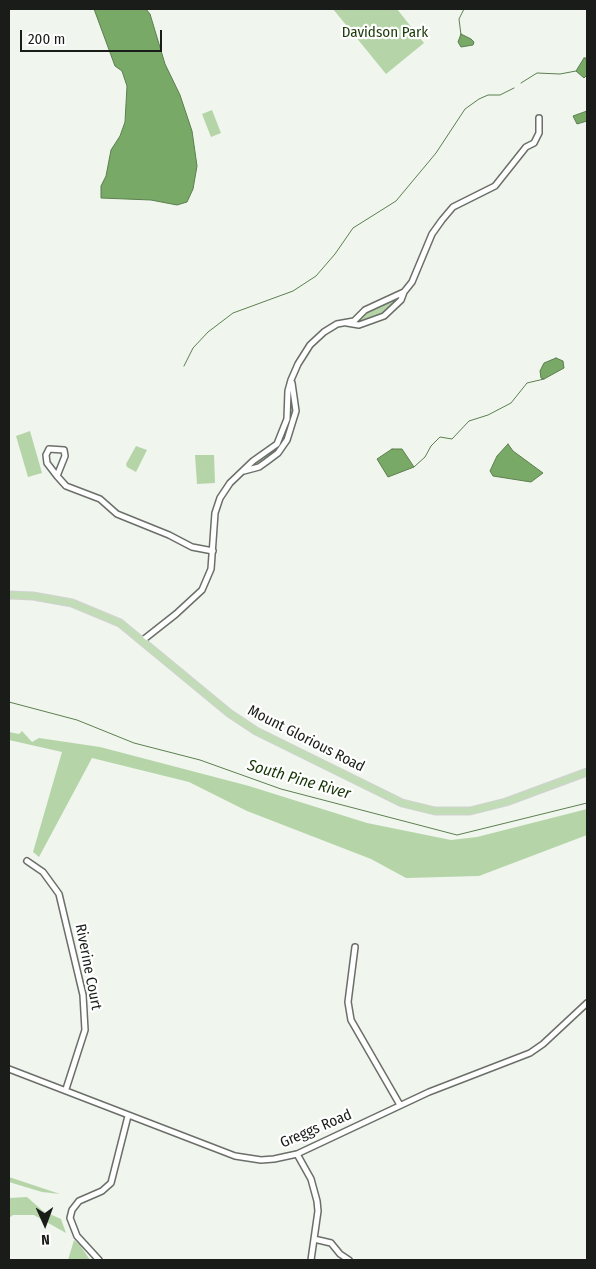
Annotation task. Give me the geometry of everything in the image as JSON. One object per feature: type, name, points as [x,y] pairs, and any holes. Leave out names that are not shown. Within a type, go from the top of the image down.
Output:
[{"type":"main road","name":"Mount Glorious Road","points":[[9,595],[33,596],[72,603],[120,623],[143,640],[229,713],[258,732],[402,803],[435,811],[470,811],[506,802],[587,772]]},
{"type":"street","points":[[346,322],[359,325],[384,316],[401,300],[404,292],[412,282],[432,234],[442,220],[453,207],[495,186],[526,148],[534,143],[539,134],[539,118]]},
{"type":"street","points":[[143,640],[202,590],[211,569],[215,513],[220,498],[230,483],[253,461],[277,444],[285,426],[292,380],[298,364],[310,345],[324,332],[346,322],[354,321],[365,310],[380,301],[394,298],[404,292]]},
{"type":"street","points":[[243,471],[259,467],[278,453],[292,429],[296,411],[292,380]]},
{"type":"street","points":[[285,426],[292,429]]},
{"type":"street","points":[[56,476],[65,456],[64,450],[49,449],[46,455],[47,463],[56,476],[66,486],[100,499],[116,514],[145,524],[192,547],[213,551]]},
{"type":"street","name":"Riverine Court","points":[[27,861],[43,872],[59,894],[83,995],[85,1030],[66,1089]]},
{"type":"street","points":[[354,947],[348,1002],[351,1020],[400,1106]]},
{"type":"street","name":"Greggs Road","points":[[9,1069],[66,1089],[128,1116],[235,1156],[261,1160],[297,1154],[441,1087],[530,1053],[543,1044],[587,1003]]},
{"type":"street","points":[[99,1260],[77,1236],[70,1218],[72,1210],[79,1202],[111,1183],[128,1116]]},
{"type":"street","points":[[297,1154],[315,1190],[318,1211],[311,1260]]},
{"type":"street","points":[[314,1239],[332,1243],[340,1254],[349,1260]]},
{"type":"green space","name":"Davidson Park","points":[[333,9],[397,9],[424,43],[386,74]]},
{"type":"green space","points":[[212,110],[221,133],[211,137],[202,114]]},
{"type":"green space","points":[[404,292],[401,300],[384,316],[359,325],[354,321],[365,310]]},
{"type":"green space","points":[[291,380],[296,407],[287,440],[266,462],[243,471],[277,444],[283,432]]},
{"type":"green space","points":[[30,431],[42,473],[28,477],[16,436]]},
{"type":"green space","points":[[136,446],[147,450],[136,472],[127,467],[126,464]]},
{"type":"green space","points":[[195,455],[214,455],[215,483],[197,484]]},
{"type":"green space","points":[[22,731],[32,742],[39,738],[100,747],[249,786],[367,823],[451,840],[477,837],[587,809],[587,835],[479,876],[406,878],[371,859],[247,811],[189,782],[92,758],[39,857],[33,852],[62,752],[9,740],[9,732],[19,734]]},
{"type":"green space","points":[[9,1177],[60,1194],[42,1192],[9,1182]]},
{"type":"green space","points":[[27,1197],[43,1211],[61,1219],[66,1233],[34,1215],[13,1215],[9,1218],[9,1198]]},
{"type":"green space","points":[[74,1240],[80,1245],[90,1260],[68,1260]]},
{"type":"shaded area","points":[[94,9],[146,9],[150,14],[165,64],[180,95],[192,131],[197,166],[193,189],[187,202],[177,205],[151,200],[101,198],[101,186],[106,176],[111,150],[120,136],[125,122],[127,86],[122,71],[115,66]]},
{"type":"shaded area","points":[[461,34],[471,39],[474,42],[473,45],[461,47],[458,42]]},
{"type":"shaded area","points":[[584,58],[587,58],[587,75],[584,78],[576,71]]},
{"type":"shaded area","points":[[587,111],[587,121],[577,124],[573,116]]},
{"type":"shaded area","points":[[556,358],[563,361],[564,368],[544,379],[541,378],[540,371],[544,363]]},
{"type":"shaded area","points":[[508,444],[513,451],[543,473],[531,482],[493,476],[490,471],[497,456]]},
{"type":"shaded area","points":[[392,449],[402,449],[414,467],[388,477],[377,459]]},
{"type":"waterway","points":[[461,35],[459,19],[464,9]]},
{"type":"waterway","points":[[521,83],[537,73],[560,74],[576,71]]},
{"type":"waterway","points":[[184,366],[193,348],[208,332],[233,313],[293,291],[316,276],[335,254],[353,228],[396,201],[436,153],[465,109],[488,95],[500,95],[514,88]]},
{"type":"waterway","points":[[414,467],[425,457],[431,446],[440,437],[452,439],[469,421],[488,415],[511,403],[527,383],[544,379]]},
{"type":"waterway","name":"South Pine River","points":[[9,702],[77,720],[134,743],[200,760],[281,789],[457,835],[587,803]]}]
